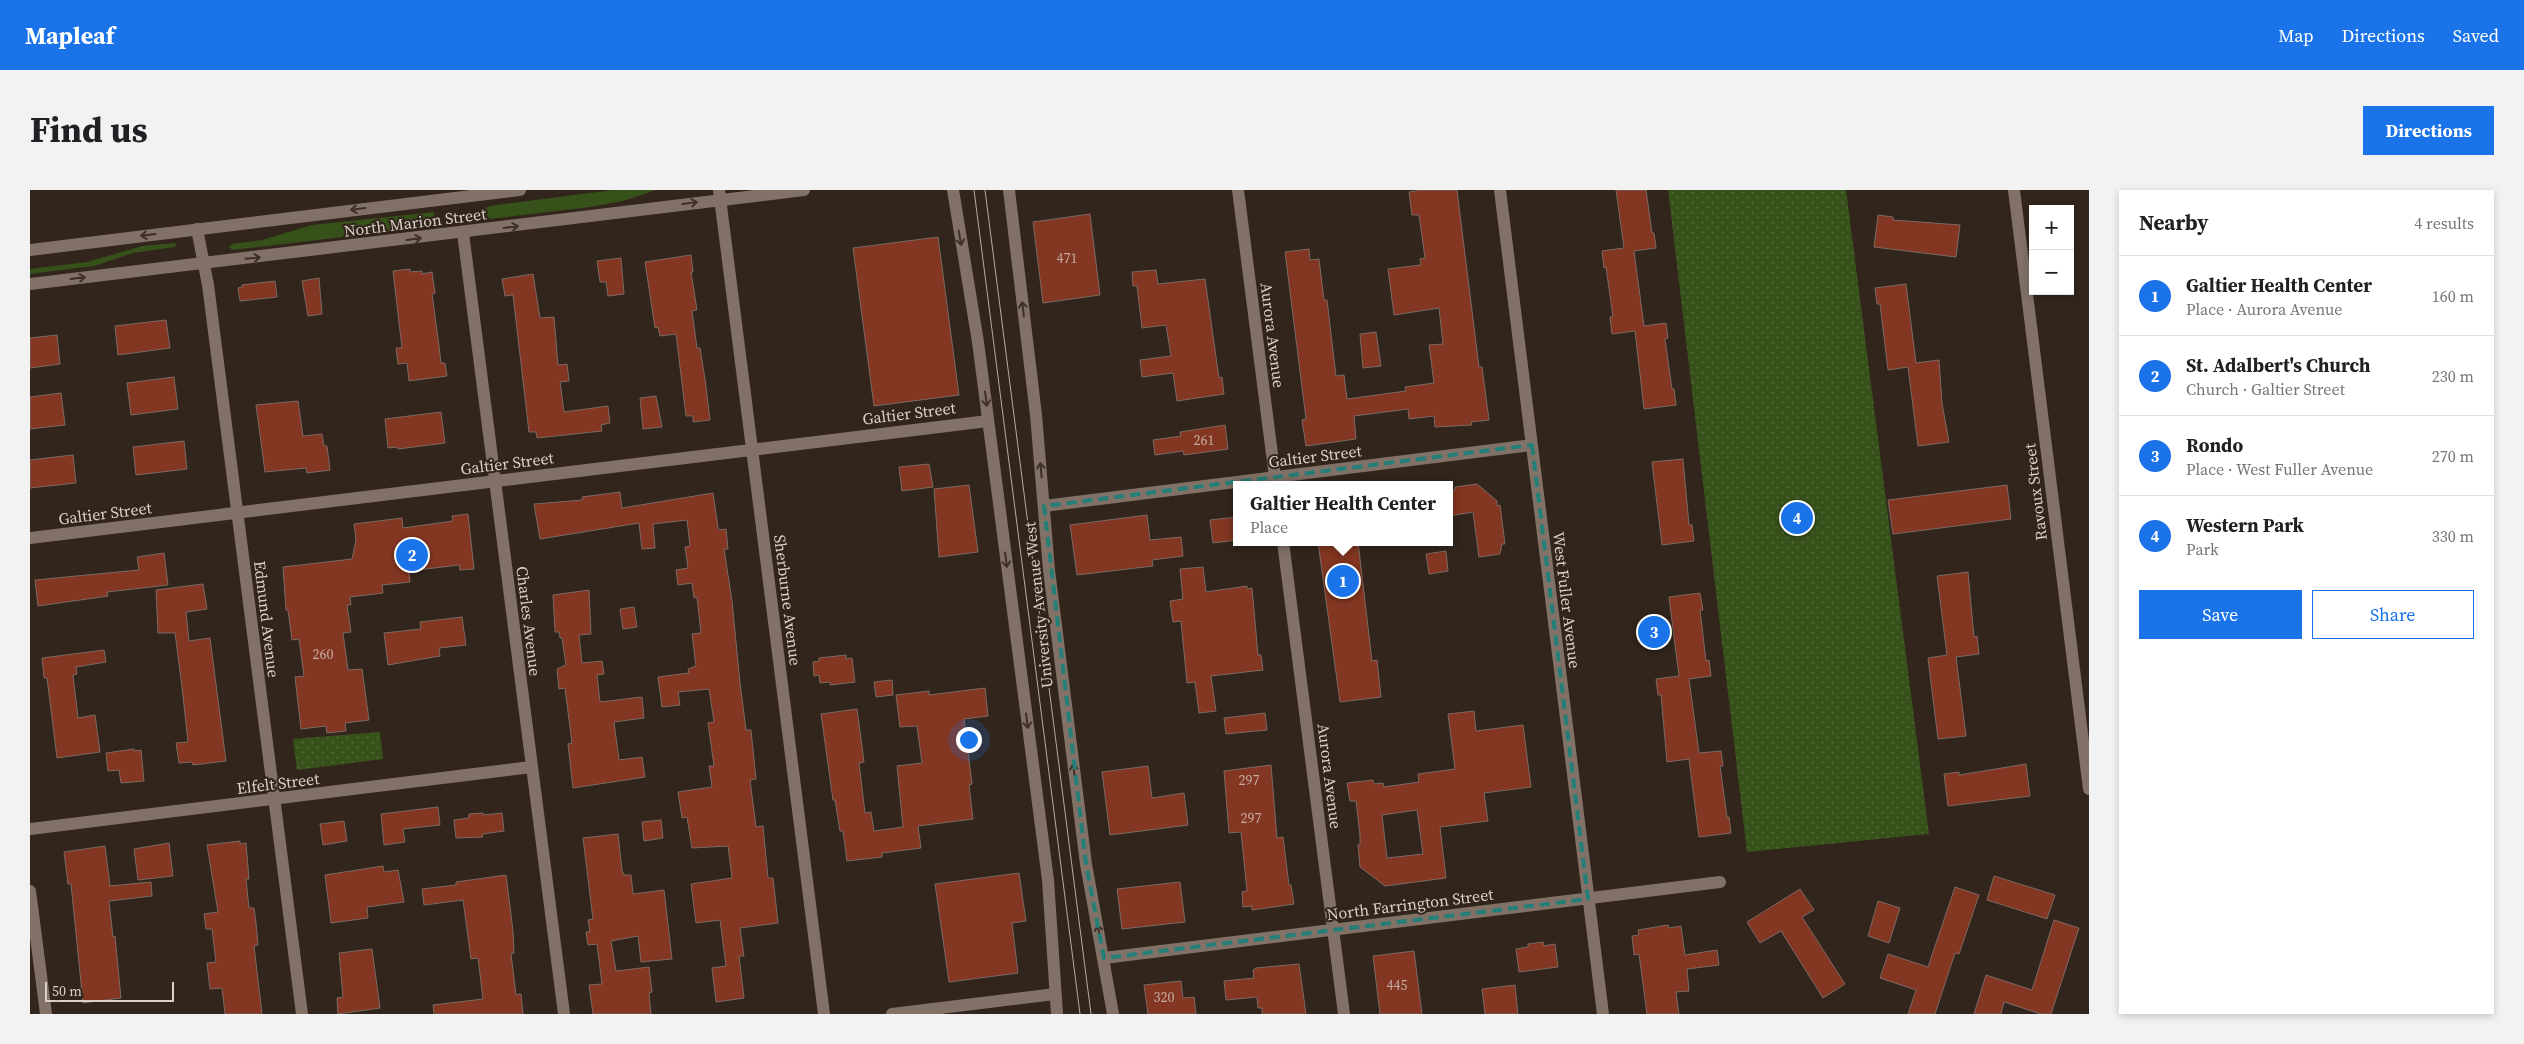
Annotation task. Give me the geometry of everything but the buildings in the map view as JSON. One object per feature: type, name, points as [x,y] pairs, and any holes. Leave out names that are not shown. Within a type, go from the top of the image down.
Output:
[{"type":"street","name":"North Marion Street","points":[[30,250],[458,194],[520,190]]},
{"type":"street","name":"North Marion Street","points":[[30,284],[463,233],[720,195],[804,190]]},
{"type":"street","name":"University Avenue West","points":[[953,190],[976,327],[1048,880],[1057,1014]]},
{"type":"street","name":"University Avenue West","points":[[1009,190],[1036,415],[1048,570],[1086,864],[1113,1014]]},
{"type":"street","name":"Aurora Avenue","points":[[1238,190],[1275,481]]},
{"type":"street","name":"West Fuller Avenue","points":[[1500,190],[1603,1014]]},
{"type":"street","name":"Ravoux Street","points":[[2014,190],[2089,789]]},
{"type":"street","name":"Sherburne Avenue","points":[[720,195],[824,1014]]},
{"type":"street","name":"Edmund Avenue","points":[[197,229],[204,263],[302,1014]]},
{"type":"street","name":"Charles Avenue","points":[[463,233],[564,1014]]},
{"type":"street","name":"Galtier Street","points":[[30,538],[753,448],[988,421]]},
{"type":"street","name":"Galtier Street","points":[[1275,481],[1532,445]]},
{"type":"street","name":"Galtier Street","points":[[1044,506],[1233,486]]},
{"type":"street","name":"Aurora Avenue","points":[[1284,546],[1344,1014]]},
{"type":"street","name":"Elfelt Street","points":[[30,829],[531,767]]},
{"type":"street","name":"North Farrington Street","points":[[1104,958],[1720,882]]},
{"type":"street","points":[[30,891],[46,1014]]},
{"type":"street","points":[[892,1014],[1055,994]]},
{"type":"highlighted area","points":[[1532,445],[1588,899],[1104,958],[1086,864],[1044,506]]},
{"type":"green space","points":[[613,190],[656,190],[623,201],[590,207],[490,219],[487,216],[486,208],[489,206]]},
{"type":"green space","points":[[1668,190],[1846,190],[1929,834],[1747,852]]},
{"type":"green space","points":[[434,212],[435,226],[232,250],[229,247],[232,244],[262,240],[312,225]]},
{"type":"green space","points":[[176,243],[175,247],[133,253],[94,266],[30,274],[30,269],[87,262],[142,246]]},
{"type":"green space","points":[[380,732],[383,759],[297,770],[293,739]]},
{"type":"tram line","points":[[974,190],[1080,1014]]},
{"type":"tram line","points":[[985,190],[1091,1014]]},
{"type":"place","name":"Western Park","points":[[1797,518]]},
{"type":"place","name":"St. Adalbert's Church","points":[[412,555]]},
{"type":"place","name":"Galtier Health Center","points":[[1343,581]]},
{"type":"place","name":"Rondo","points":[[1654,632]]}]
